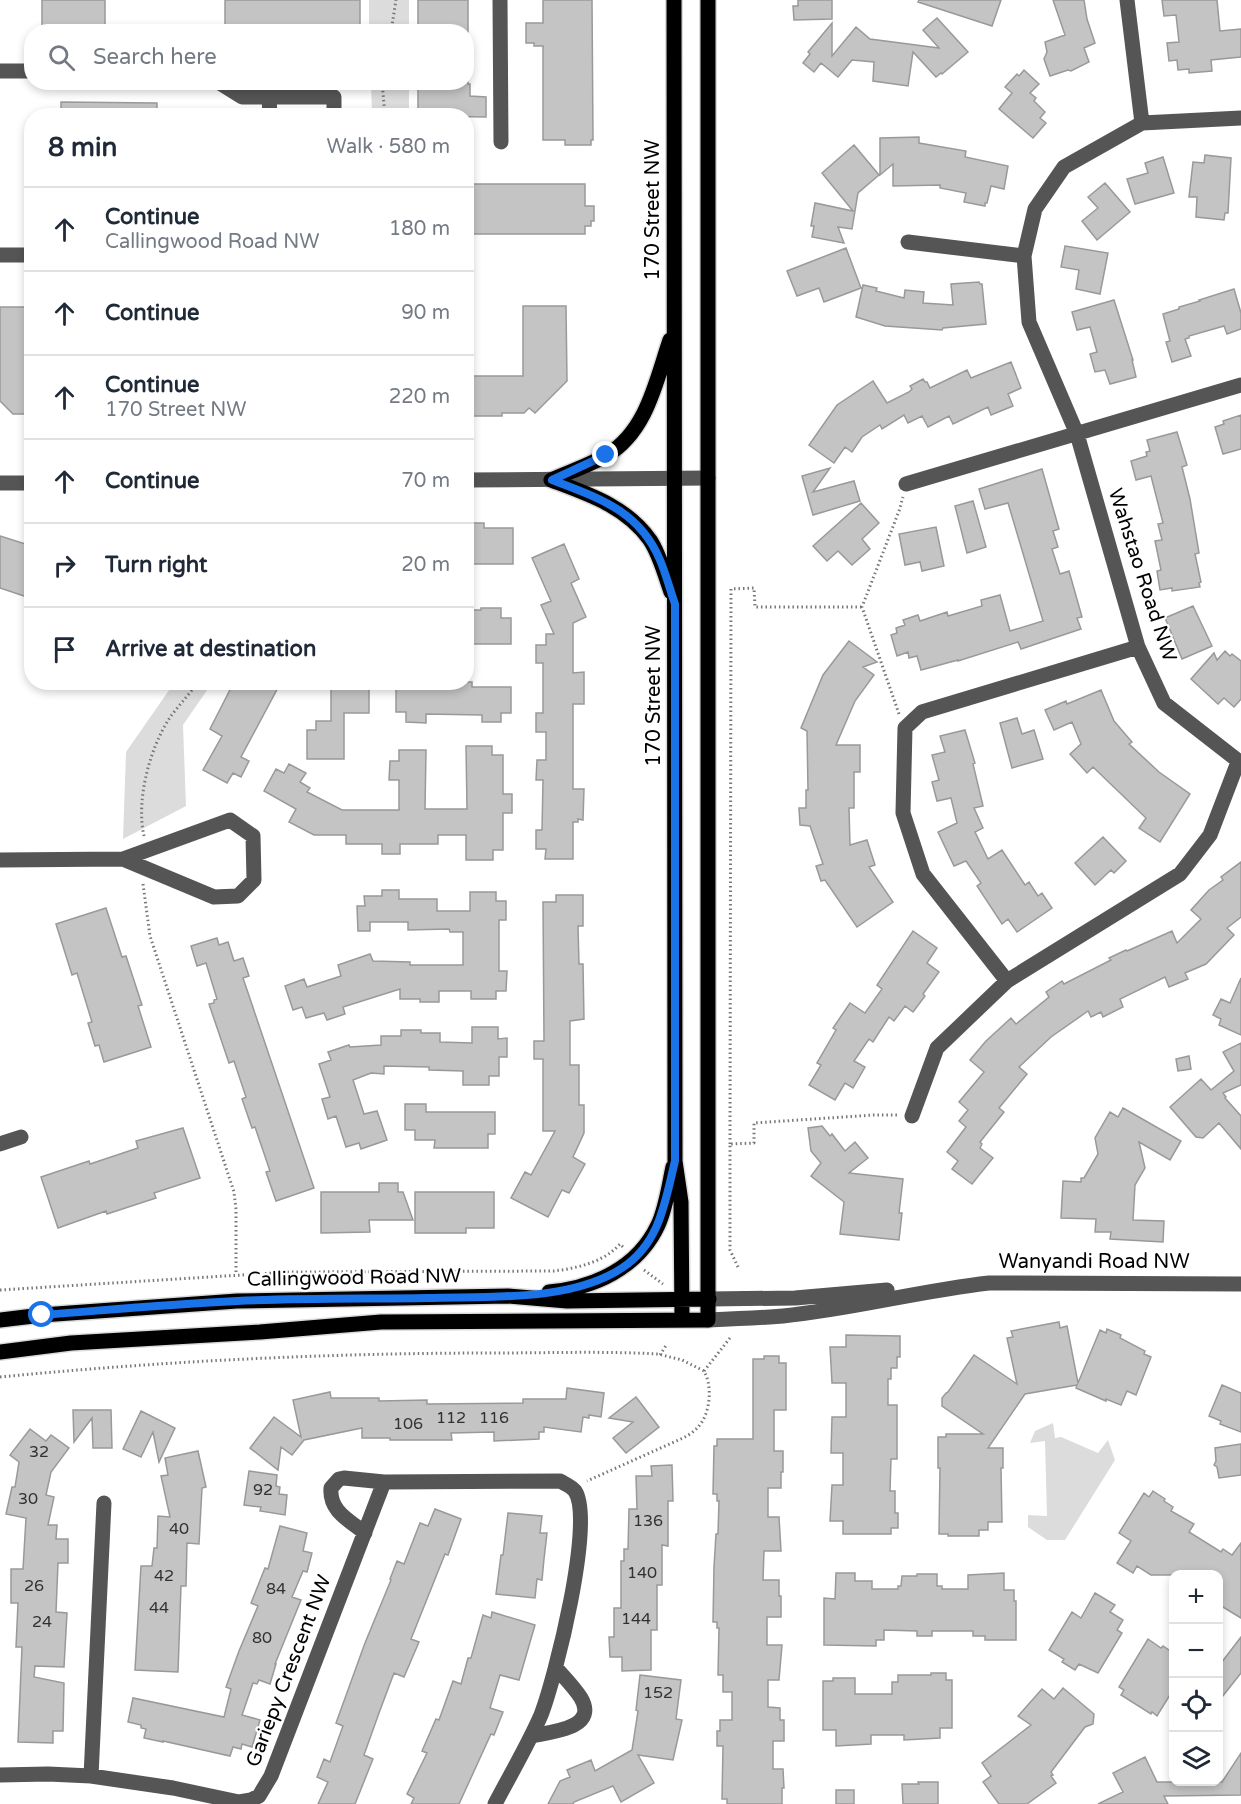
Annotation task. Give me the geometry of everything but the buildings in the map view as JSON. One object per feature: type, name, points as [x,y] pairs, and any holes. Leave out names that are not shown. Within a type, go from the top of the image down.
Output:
[{"type":"main road","name":"170 Street NW","points":[[674,0],[675,1161],[681,1202],[682,1320]]},
{"type":"main road","points":[[0,1352],[71,1343],[249,1333],[381,1322],[708,1320],[708,0]]},
{"type":"main road","points":[[552,480],[606,455],[631,434],[650,400],[674,328]]},
{"type":"main road","points":[[552,480],[603,500],[622,511],[637,525],[651,541],[675,604]]},
{"type":"main road","points":[[508,1296],[566,1291],[606,1278],[634,1259],[646,1245],[659,1223],[675,1161]]},
{"type":"main road","name":"Callingwood Road NW","points":[[0,1320],[237,1301],[508,1296],[567,1301],[709,1299]]},
{"type":"street","points":[[500,0],[501,142]]},
{"type":"street","points":[[1127,0],[1142,123]]},
{"type":"street","points":[[0,71],[24,71]]},
{"type":"street","points":[[231,90],[242,97],[334,97],[334,108]]},
{"type":"street","points":[[269,97],[270,108]]},
{"type":"street","name":"Wahstao Road NW","points":[[1239,763],[1164,703],[1138,647],[1077,434],[1029,322],[1024,255],[1035,209],[1064,167],[1142,123],[1241,118]]},
{"type":"street","points":[[908,242],[1024,255]]},
{"type":"street","points":[[0,255],[24,255]]},
{"type":"street","points":[[906,484],[1241,386]]},
{"type":"street","points":[[474,480],[708,478]]},
{"type":"street","points":[[0,483],[24,483]]},
{"type":"street","points":[[1007,981],[923,874],[903,813],[905,728],[922,712],[1138,647]]},
{"type":"street","points":[[912,1116],[937,1048],[1007,981],[1180,874],[1210,835],[1239,763]]},
{"type":"street","points":[[0,860],[123,859],[230,820],[253,836],[254,880],[238,896],[214,897],[123,859]]},
{"type":"street","points":[[0,1144],[21,1137]]},
{"type":"street","name":"Wanyandi Road NW","points":[[708,1320],[783,1316],[988,1283],[1239,1281]]},
{"type":"street","name":"Wanyandi Road NW","points":[[709,1299],[795,1298],[905,1288],[947,1288]]},
{"type":"street","points":[[365,1533],[336,1509],[331,1502],[331,1488],[339,1479],[384,1482],[552,1480],[560,1481],[575,1492],[580,1507],[579,1531],[570,1607],[556,1668],[542,1713],[495,1804]]},
{"type":"street","name":"Gariepy Crescent NW","points":[[0,1775],[91,1776],[173,1788],[239,1802],[260,1796],[271,1776],[384,1482]]},
{"type":"street","points":[[91,1776],[104,1503]]},
{"type":"street","points":[[531,1736],[570,1728],[580,1720],[584,1712],[582,1700],[556,1668]]},
{"type":"path","points":[[392,24],[396,0]]},
{"type":"path","points":[[383,90],[384,108]]},
{"type":"path","points":[[905,728],[862,607],[899,511],[906,484]]},
{"type":"path","points":[[738,1267],[730,1250],[731,589],[754,588],[754,607],[862,607]]},
{"type":"path","points":[[147,850],[141,810],[143,791],[151,761],[169,720],[192,690]]},
{"type":"path","points":[[145,868],[142,887],[150,936],[234,1192],[236,1275]]},
{"type":"path","points":[[730,1144],[754,1143],[754,1124],[874,1115],[912,1116]]},
{"type":"path","points":[[0,1290],[290,1272],[542,1272],[585,1265],[607,1254],[620,1244],[629,1253]]},
{"type":"path","points":[[639,1266],[668,1290]]},
{"type":"path","points":[[704,1371],[730,1338]]},
{"type":"path","points":[[660,1355],[667,1344]]},
{"type":"path","points":[[0,1377],[86,1369],[324,1355],[425,1353],[643,1353],[682,1360],[704,1371],[707,1375],[707,1408],[700,1425],[683,1438],[571,1488]]},
{"type":"shaded area","points":[[369,0],[409,0],[409,24],[369,24]]},
{"type":"shaded area","points":[[371,90],[409,90],[409,108],[372,108]]},
{"type":"shaded area","points":[[169,690],[207,690],[183,725],[186,806],[123,839],[126,752]]},
{"type":"shaded area","points":[[1053,1423],[1055,1438],[1061,1437],[1098,1453],[1108,1440],[1115,1460],[1065,1540],[1047,1540],[1028,1527],[1028,1515],[1047,1516],[1045,1441],[1030,1443],[1035,1431]]},
{"type":"route","points":[[42,1315],[237,1301],[508,1296],[566,1291],[606,1278],[634,1259],[646,1245],[659,1223],[675,1161],[675,604],[651,541],[637,525],[622,511],[603,500],[552,480],[606,455]]}]
